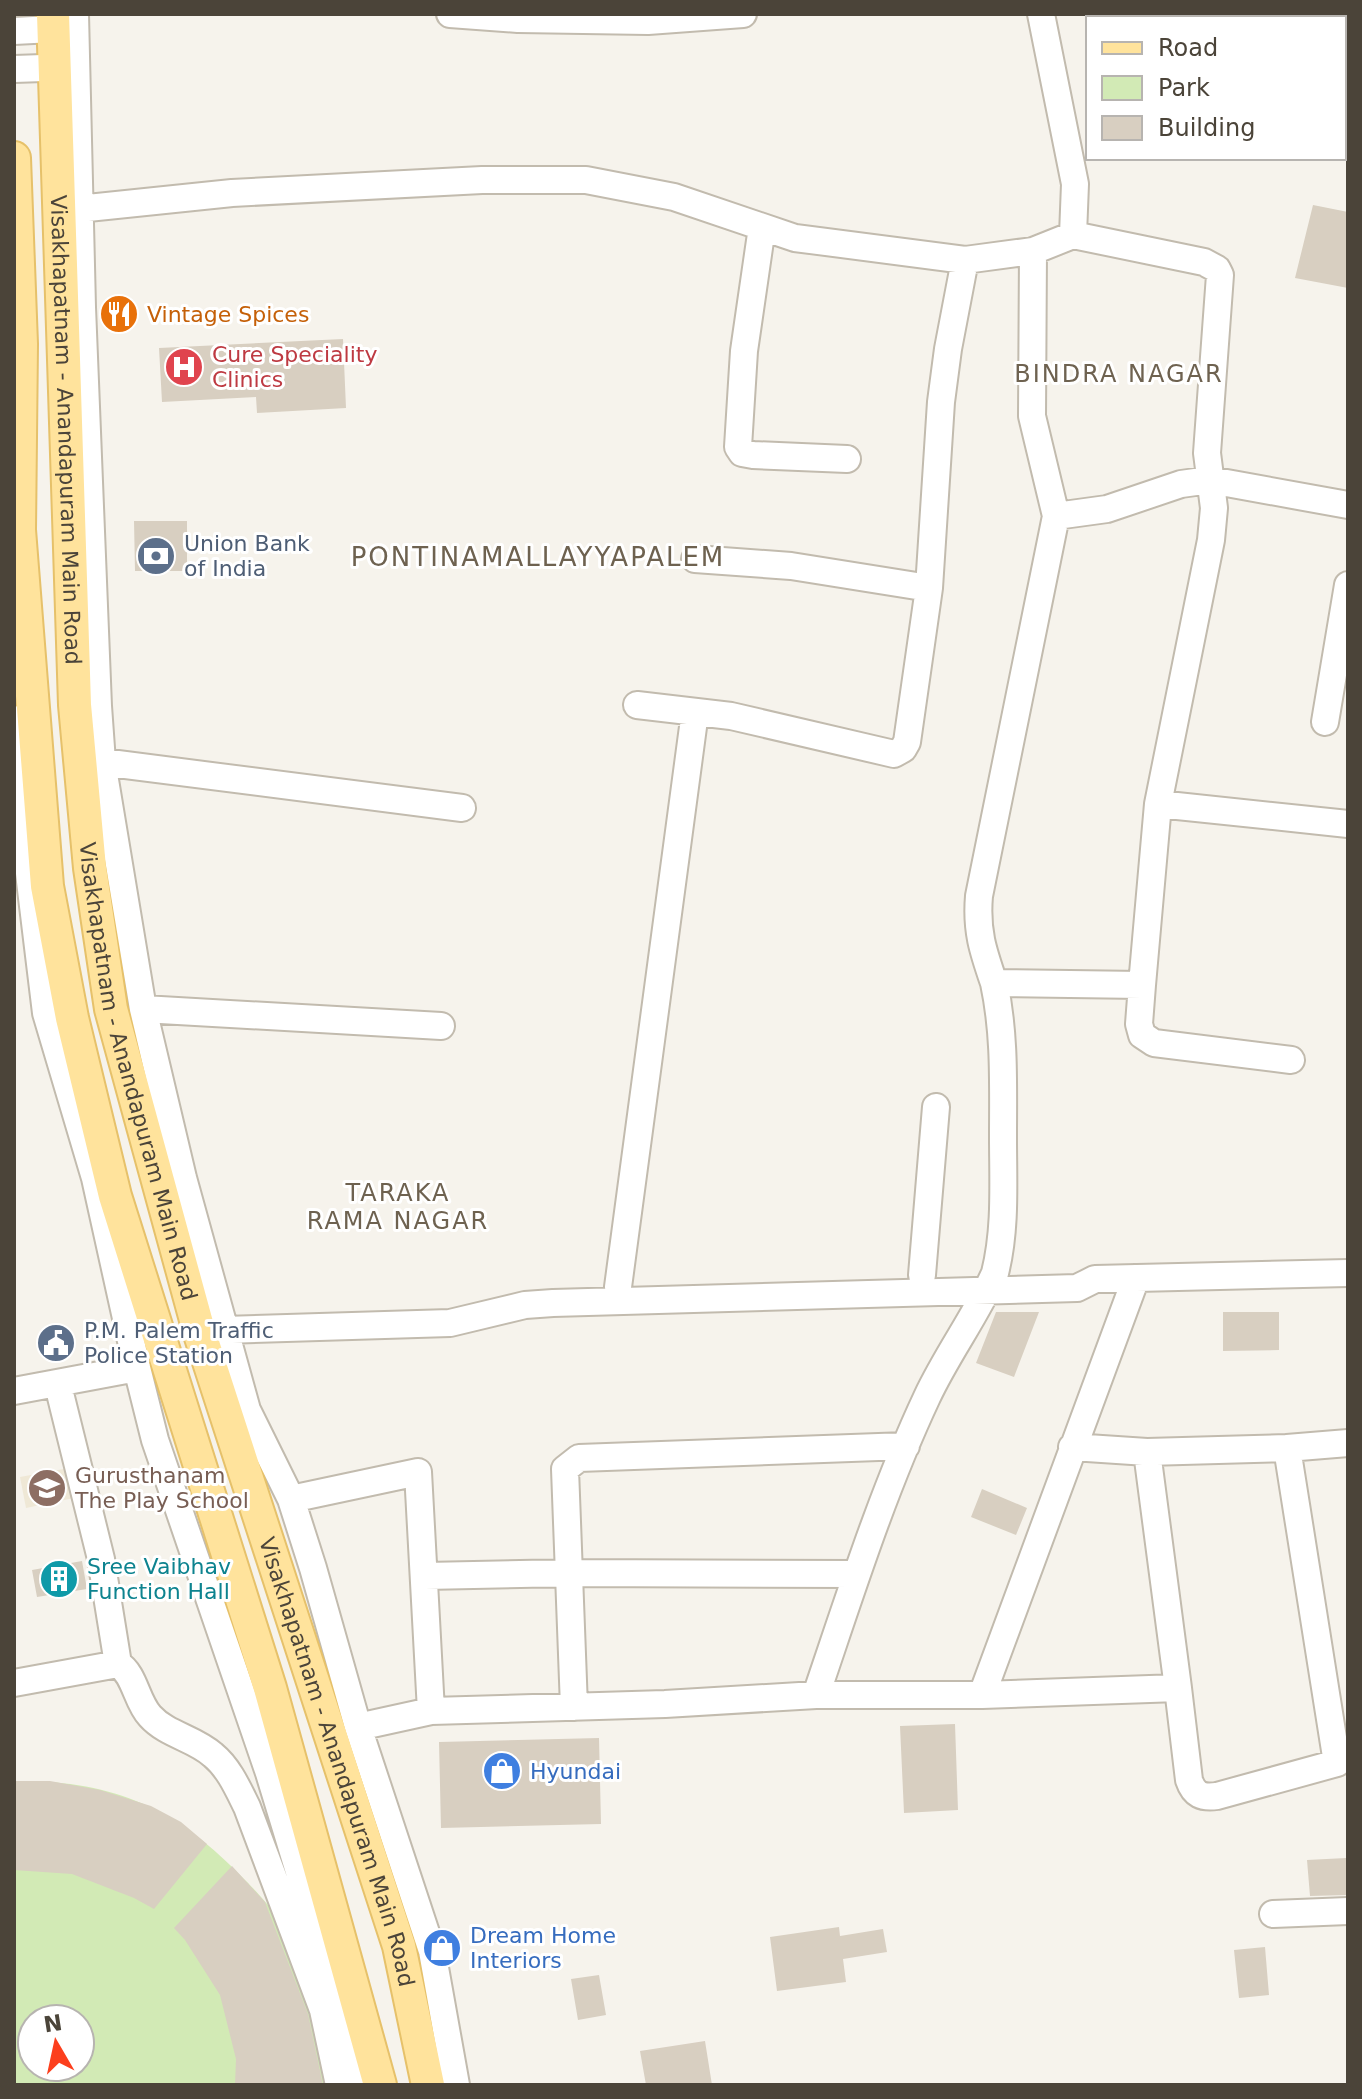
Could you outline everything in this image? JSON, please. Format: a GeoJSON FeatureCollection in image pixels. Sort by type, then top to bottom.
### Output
{"type":"FeatureCollection","features":[{"type":"Feature","properties":{"kind":"main road","name":"Visakhapatnam - Anandapuram Main Road"},"geometry":{"type":"LineString","coordinates":[[64,21],[75,705],[90,868],[111,1009],[199,1331],[399,1946],[428,2085]]}},
{"type":"Feature","properties":{"kind":"main road","name":"Visakhapatnam - Anandapuram Main Road"},"geometry":{"type":"LineString","coordinates":[[14,158],[21,344],[20,545],[47,886],[72,1018],[115,1196],[270,1688],[380,2085]]}},
{"type":"Feature","properties":{"kind":"street"},"geometry":{"type":"LineString","coordinates":[[456,15],[648,21],[743,14]]}},
{"type":"Feature","properties":{"kind":"street"},"geometry":{"type":"LineString","coordinates":[[1041,14],[1075,184],[1073,235]]}},
{"type":"Feature","properties":{"kind":"street"},"geometry":{"type":"LineString","coordinates":[[14,31],[64,21]]}},
{"type":"Feature","properties":{"kind":"street"},"geometry":{"type":"LineString","coordinates":[[14,69],[65,68],[78,209],[102,762],[143,1009],[183,1178],[247,1410],[291,1499],[358,1727],[432,1951],[456,2085]]}},
{"type":"Feature","properties":{"kind":"street"},"geometry":{"type":"LineString","coordinates":[[78,209],[232,193],[482,180],[586,180],[674,197],[795,238],[965,260],[1033,251],[1073,235],[1204,262],[1217,269],[1220,283],[1207,453],[1214,508],[1211,540],[1158,804],[1139,1024],[1142,1035],[1154,1043],[1291,1060]]}},
{"type":"Feature","properties":{"kind":"street"},"geometry":{"type":"LineString","coordinates":[[762,227],[744,351],[738,447],[742,453],[753,455],[847,459]]}},
{"type":"Feature","properties":{"kind":"street"},"geometry":{"type":"LineString","coordinates":[[816,1695],[857,1574],[906,1446],[928,1395],[991,1282],[1000,1253],[1003,1212],[1003,1045],[1000,1012],[994,983],[980,944],[977,919],[979,896],[1056,516],[1032,416],[1033,251]]}},
{"type":"Feature","properties":{"kind":"street"},"geometry":{"type":"LineString","coordinates":[[637,705],[731,716],[894,754],[903,749],[907,742],[929,588],[941,402],[965,260]]}},
{"type":"Feature","properties":{"kind":"street"},"geometry":{"type":"LineString","coordinates":[[1056,516],[1107,509],[1181,484],[1210,480],[1348,505]]}},
{"type":"Feature","properties":{"kind":"street"},"geometry":{"type":"LineString","coordinates":[[695,559],[791,566],[929,588]]}},
{"type":"Feature","properties":{"kind":"street"},"geometry":{"type":"LineString","coordinates":[[1325,722],[1347,592]]}},
{"type":"Feature","properties":{"kind":"street"},"geometry":{"type":"LineString","coordinates":[[618,1287],[695,712]]}},
{"type":"Feature","properties":{"kind":"street"},"geometry":{"type":"LineString","coordinates":[[14,719],[20,799],[46,1013],[95,1178],[137,1368],[164,1468],[269,1773],[364,2085]]}},
{"type":"Feature","properties":{"kind":"street"},"geometry":{"type":"LineString","coordinates":[[102,762],[462,808]]}},
{"type":"Feature","properties":{"kind":"street"},"geometry":{"type":"LineString","coordinates":[[1158,804],[1348,824]]}},
{"type":"Feature","properties":{"kind":"street"},"geometry":{"type":"LineString","coordinates":[[994,983],[1142,985]]}},
{"type":"Feature","properties":{"kind":"street"},"geometry":{"type":"LineString","coordinates":[[143,1009],[441,1026]]}},
{"type":"Feature","properties":{"kind":"street"},"geometry":{"type":"LineString","coordinates":[[922,1275],[936,1107]]}},
{"type":"Feature","properties":{"kind":"street"},"geometry":{"type":"LineString","coordinates":[[222,1322],[443,1306],[529,1289],[922,1275],[1077,1288],[1095,1279],[1348,1273]]}},
{"type":"Feature","properties":{"kind":"street"},"geometry":{"type":"LineString","coordinates":[[982,1695],[1136,1278]]}},
{"type":"Feature","properties":{"kind":"street"},"geometry":{"type":"LineString","coordinates":[[222,1322],[450,1323],[525,1305],[991,1282]]}},
{"type":"Feature","properties":{"kind":"street"},"geometry":{"type":"LineString","coordinates":[[14,1391],[137,1368]]}},
{"type":"Feature","properties":{"kind":"street"},"geometry":{"type":"LineString","coordinates":[[58,1385],[101,1559],[118,1664]]}},
{"type":"Feature","properties":{"kind":"street"},"geometry":{"type":"LineString","coordinates":[[1072,1447],[1147,1452],[1348,1443]]}},
{"type":"Feature","properties":{"kind":"street"},"geometry":{"type":"LineString","coordinates":[[574,1707],[565,1469],[579,1458],[906,1446]]}},
{"type":"Feature","properties":{"kind":"street"},"geometry":{"type":"LineString","coordinates":[[1147,1452],[1189,1780],[1192,1789],[1206,1798],[1343,1762],[1287,1448]]}},
{"type":"Feature","properties":{"kind":"street"},"geometry":{"type":"LineString","coordinates":[[291,1499],[418,1472],[431,1711]]}},
{"type":"Feature","properties":{"kind":"street"},"geometry":{"type":"LineString","coordinates":[[425,1576],[857,1574]]}},
{"type":"Feature","properties":{"kind":"street"},"geometry":{"type":"LineString","coordinates":[[14,1683],[118,1664],[125,1668],[145,1711],[156,1722],[215,1755],[234,1781],[247,1807],[323,2010],[339,2085]]}},
{"type":"Feature","properties":{"kind":"street"},"geometry":{"type":"LineString","coordinates":[[358,1727],[431,1711],[816,1695],[982,1695],[1178,1688]]}},
{"type":"Feature","properties":{"kind":"street"},"geometry":{"type":"LineString","coordinates":[[234,1781],[269,1773]]}},
{"type":"Feature","properties":{"kind":"street"},"geometry":{"type":"LineString","coordinates":[[1273,1914],[1348,1911]]}},
{"type":"Feature","properties":{"kind":"shaded area","name":"Gurusthanam The Play School"},"geometry":{"type":"Polygon","coordinates":[[[69,1468],[74,1498],[26,1508],[20,1477],[69,1468]]]}},
{"type":"Feature","properties":{"kind":"green space"},"geometry":{"type":"Polygon","coordinates":[[[14,1781],[83,1786],[142,1803],[195,1834],[246,1881],[282,1922],[298,1948],[327,2085],[14,2085],[14,1781]]]}},
{"type":"Feature","properties":{"kind":"building"},"geometry":{"type":"Polygon","coordinates":[[[1313,205],[1348,212],[1348,288],[1295,278],[1313,205]]]}},
{"type":"Feature","properties":{"kind":"building"},"geometry":{"type":"Polygon","coordinates":[[[343,339],[346,408],[257,413],[256,397],[162,402],[159,348],[343,339]]]}},
{"type":"Feature","properties":{"kind":"building"},"geometry":{"type":"Polygon","coordinates":[[[134,521],[187,521],[187,571],[135,571],[134,521]]]}},
{"type":"Feature","properties":{"kind":"building"},"geometry":{"type":"Polygon","coordinates":[[[996,1312],[1039,1312],[1014,1377],[976,1363],[996,1312]]]}},
{"type":"Feature","properties":{"kind":"building"},"geometry":{"type":"Polygon","coordinates":[[[1223,1312],[1279,1312],[1279,1350],[1223,1351],[1223,1312]]]}},
{"type":"Feature","properties":{"kind":"building"},"geometry":{"type":"Polygon","coordinates":[[[982,1489],[1027,1508],[1016,1535],[971,1517],[982,1489]]]}},
{"type":"Feature","properties":{"kind":"building","name":"Sree Vaibhav Function Hall"},"geometry":{"type":"Polygon","coordinates":[[[82,1561],[87,1589],[37,1597],[32,1570],[82,1561]]]}},
{"type":"Feature","properties":{"kind":"building"},"geometry":{"type":"Polygon","coordinates":[[[955,1724],[958,1810],[904,1813],[900,1726],[955,1724]]]}},
{"type":"Feature","properties":{"kind":"building"},"geometry":{"type":"Polygon","coordinates":[[[599,1738],[601,1824],[441,1828],[439,1742],[599,1738]]]}},
{"type":"Feature","properties":{"kind":"building"},"geometry":{"type":"Polygon","coordinates":[[[14,1781],[50,1781],[100,1790],[151,1806],[181,1822],[207,1844],[154,1909],[72,1874],[14,1870],[14,1781]]]}},
{"type":"Feature","properties":{"kind":"building"},"geometry":{"type":"Polygon","coordinates":[[[1346,1858],[1348,1895],[1310,1896],[1307,1860],[1346,1858]]]}},
{"type":"Feature","properties":{"kind":"building"},"geometry":{"type":"Polygon","coordinates":[[[232,1866],[265,1902],[308,2014],[323,2085],[235,2085],[236,2059],[220,1995],[174,1928],[232,1866]]]}},
{"type":"Feature","properties":{"kind":"building"},"geometry":{"type":"Polygon","coordinates":[[[839,1927],[840,1936],[883,1929],[887,1952],[843,1959],[846,1982],[777,1991],[770,1937],[839,1927]]]}},
{"type":"Feature","properties":{"kind":"building"},"geometry":{"type":"Polygon","coordinates":[[[1265,1947],[1269,1995],[1239,1998],[1234,1950],[1265,1947]]]}},
{"type":"Feature","properties":{"kind":"building"},"geometry":{"type":"Polygon","coordinates":[[[599,1975],[606,2015],[578,2020],[571,1979],[599,1975]]]}},
{"type":"Feature","properties":{"kind":"building"},"geometry":{"type":"Polygon","coordinates":[[[705,2041],[712,2085],[646,2085],[640,2051],[705,2041]]]}},
{"type":"Feature","properties":{"kind":"place","name":"Vintage Spices"},"geometry":{"type":"Point","coordinates":[119,314]}},
{"type":"Feature","properties":{"kind":"place","name":"Cure Speciality Clinics"},"geometry":{"type":"Point","coordinates":[184,367]}},
{"type":"Feature","properties":{"kind":"place","name":"Union Bank of India"},"geometry":{"type":"Point","coordinates":[156,556]}},
{"type":"Feature","properties":{"kind":"place","name":"P.M. Palem Traffic Police Station"},"geometry":{"type":"Point","coordinates":[56,1343]}},
{"type":"Feature","properties":{"kind":"place","name":"Gurusthanam The Play School"},"geometry":{"type":"Point","coordinates":[47,1488]}},
{"type":"Feature","properties":{"kind":"place","name":"Sree Vaibhav Function Hall"},"geometry":{"type":"Point","coordinates":[59,1579]}},
{"type":"Feature","properties":{"kind":"place","name":"Hyundai"},"geometry":{"type":"Point","coordinates":[502,1771]}},
{"type":"Feature","properties":{"kind":"place","name":"Dream Home Interiors"},"geometry":{"type":"Point","coordinates":[442,1948]}},
{"type":"Feature","properties":{"kind":"district","name":"BINDRA NAGAR"},"geometry":{"type":"Point","coordinates":[1119,374]}},
{"type":"Feature","properties":{"kind":"district","name":"PONTINAMALLAYYAPALEM"},"geometry":{"type":"Point","coordinates":[538,557]}},
{"type":"Feature","properties":{"kind":"district","name":"TARAKA RAMA NAGAR"},"geometry":{"type":"Point","coordinates":[398,1207]}}]}
